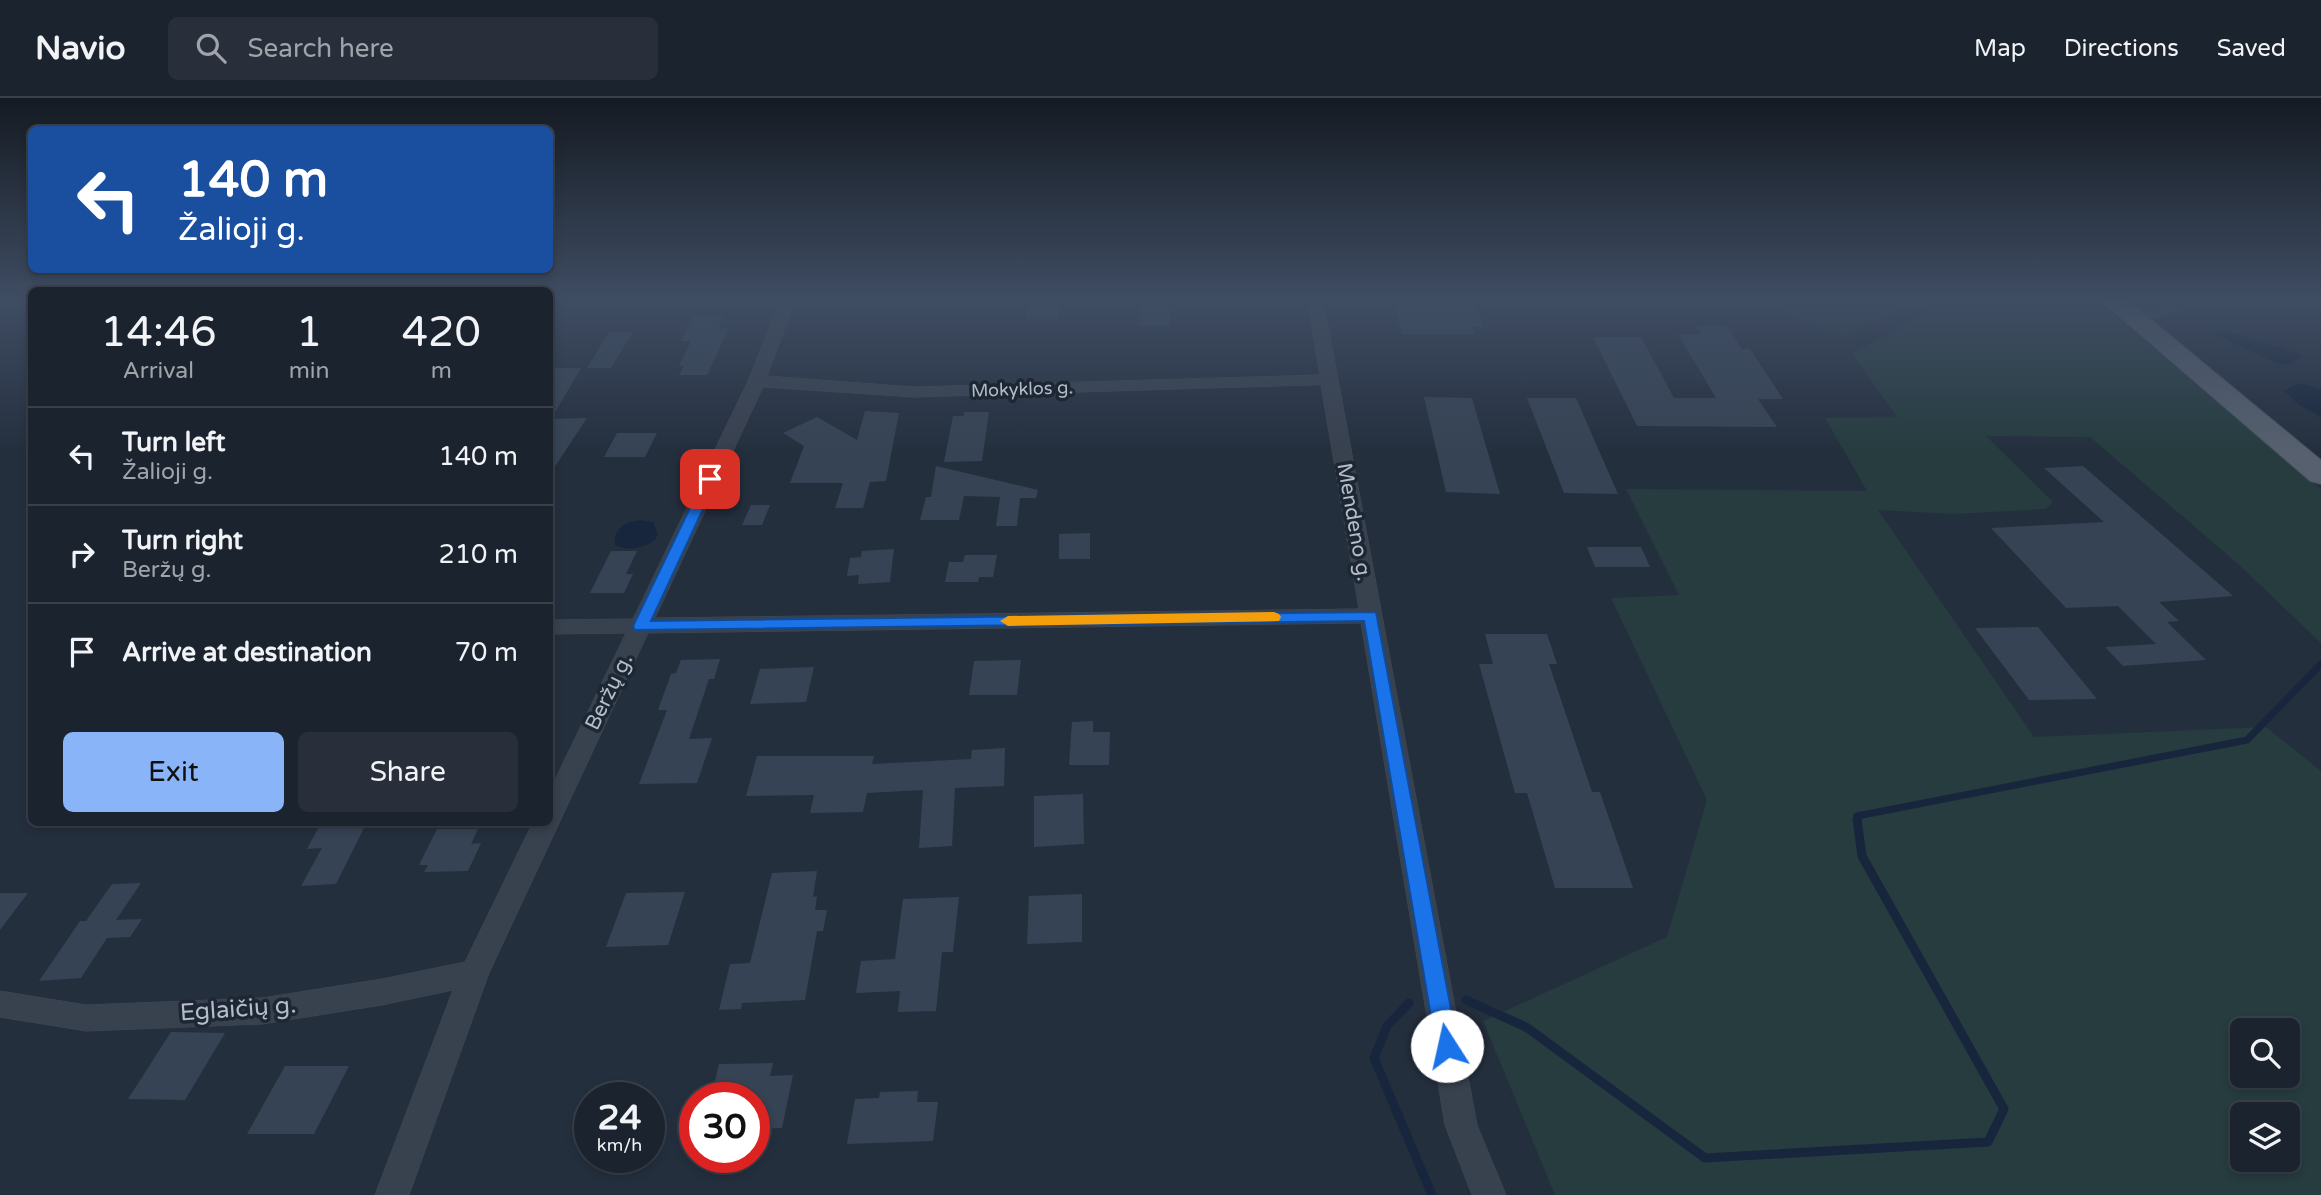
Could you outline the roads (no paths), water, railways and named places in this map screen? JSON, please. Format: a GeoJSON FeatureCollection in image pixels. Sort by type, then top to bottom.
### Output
{"type":"FeatureCollection","features":[{"type":"Feature","properties":{"kind":"main road"},"geometry":{"type":"LineString","coordinates":[[2173,350],[2321,475]]}},
{"type":"Feature","properties":{"kind":"street","name":"Beržų g."},"geometry":{"type":"LineString","coordinates":[[553,810],[757,381],[769,350]]}},
{"type":"Feature","properties":{"kind":"street","name":"Mendeno g."},"geometry":{"type":"LineString","coordinates":[[1324,350],[1461,1125],[1489,1195]]}},
{"type":"Feature","properties":{"kind":"street","name":"Mokyklos g."},"geometry":{"type":"LineString","coordinates":[[757,381],[914,392],[1329,380]]}},
{"type":"Feature","properties":{"kind":"street"},"geometry":{"type":"LineString","coordinates":[[553,627],[1371,616]]}},
{"type":"Feature","properties":{"kind":"street"},"geometry":{"type":"LineString","coordinates":[[392,1195],[474,973],[545,826]]}},
{"type":"Feature","properties":{"kind":"street","name":"Eglaičių g."},"geometry":{"type":"LineString","coordinates":[[0,1004],[86,1018],[262,1011],[382,992],[474,973]]}},
{"type":"Feature","properties":{"kind":"water"},"geometry":{"type":"Polygon","coordinates":[[[2249,350],[2287,350],[2302,357],[2287,365],[2249,350]]]}},
{"type":"Feature","properties":{"kind":"water"},"geometry":{"type":"Polygon","coordinates":[[[2298,383],[2321,389],[2321,417],[2298,404],[2284,391],[2298,383]]]}},
{"type":"Feature","properties":{"kind":"water"},"geometry":{"type":"Polygon","coordinates":[[[630,522],[653,522],[658,534],[655,540],[636,548],[615,545],[618,530],[630,522]]]}},
{"type":"Feature","properties":{"kind":"waterway"},"geometry":{"type":"LineString","coordinates":[[1858,820],[1857,816],[2247,740],[2321,664]]}},
{"type":"Feature","properties":{"kind":"waterway"},"geometry":{"type":"LineString","coordinates":[[1466,1000],[1526,1027],[1705,1158],[1988,1142],[2004,1109],[1862,856],[1857,819]]}},
{"type":"Feature","properties":{"kind":"waterway"},"geometry":{"type":"LineString","coordinates":[[1409,1003],[1387,1026],[1374,1058],[1432,1195]]}}]}
